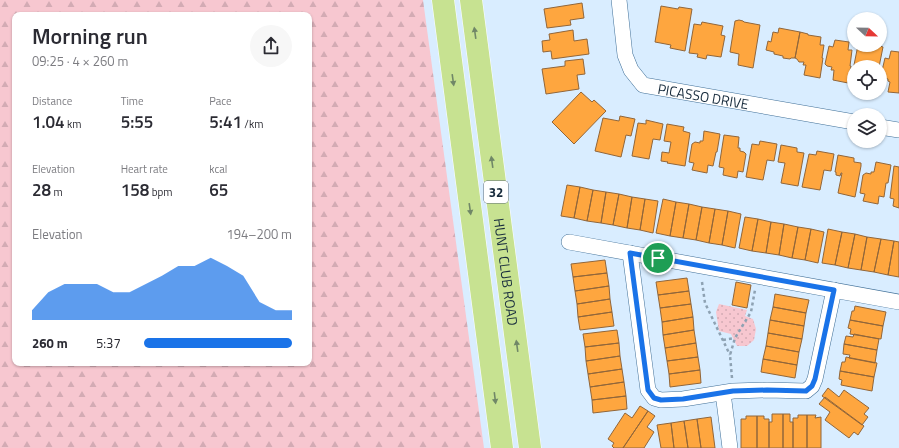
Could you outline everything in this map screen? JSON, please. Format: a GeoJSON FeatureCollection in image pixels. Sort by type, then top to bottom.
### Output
{"type":"FeatureCollection","features":[{"type":"Feature","properties":{"kind":"main road","name":"HUNT CLUB ROAD"},"geometry":{"type":"LineString","coordinates":[[443,0],[502,448]]}},
{"type":"Feature","properties":{"kind":"main road","name":"HUNT CLUB ROAD"},"geometry":{"type":"LineString","coordinates":[[471,0],[530,448]]}},
{"type":"Feature","properties":{"kind":"street","name":"PICASSO DRIVE"},"geometry":{"type":"LineString","coordinates":[[619,0],[625,55],[631,70],[643,85],[847,121]]}},
{"type":"Feature","properties":{"kind":"street"},"geometry":{"type":"LineString","coordinates":[[887,128],[899,130]]}},
{"type":"Feature","properties":{"kind":"street"},"geometry":{"type":"LineString","coordinates":[[569,242],[899,302]]}},
{"type":"Feature","properties":{"kind":"street"},"geometry":{"type":"LineString","coordinates":[[630,253],[648,390],[654,398],[661,400],[683,399],[728,392],[767,390],[806,391],[812,386],[815,379],[834,290]]}},
{"type":"Feature","properties":{"kind":"street"},"geometry":{"type":"LineString","coordinates":[[728,392],[730,448]]}},
{"type":"Feature","properties":{"kind":"path"},"geometry":{"type":"LineString","coordinates":[[702,266],[702,284],[705,303],[730,355]]}},
{"type":"Feature","properties":{"kind":"path"},"geometry":{"type":"LineString","coordinates":[[728,392],[730,355],[735,338],[751,312],[758,276]]}},
{"type":"Feature","properties":{"kind":"path"},"geometry":{"type":"LineString","coordinates":[[723,340],[735,338]]}},
{"type":"Feature","properties":{"kind":"green space"},"geometry":{"type":"Polygon","coordinates":[[[0,0],[423,0],[484,448],[0,448],[0,0]]]}},
{"type":"Feature","properties":{"kind":"green space"},"geometry":{"type":"Polygon","coordinates":[[[719,304],[747,310],[745,316],[753,319],[756,329],[754,340],[747,346],[737,346],[731,334],[719,331],[716,312],[719,304]]]}},
{"type":"Feature","properties":{"kind":"building"},"geometry":{"type":"Polygon","coordinates":[[[582,3],[584,18],[570,20],[571,25],[547,28],[544,9],[582,3]]]}},
{"type":"Feature","properties":{"kind":"building"},"geometry":{"type":"Polygon","coordinates":[[[661,6],[678,9],[679,7],[692,9],[685,51],[670,48],[671,45],[655,42],[661,6]]]}},
{"type":"Feature","properties":{"kind":"building"},"geometry":{"type":"Polygon","coordinates":[[[739,20],[760,25],[753,68],[738,65],[739,54],[730,52],[735,21],[739,20]]]}},
{"type":"Feature","properties":{"kind":"building"},"geometry":{"type":"Polygon","coordinates":[[[702,22],[723,26],[721,35],[725,36],[721,57],[707,55],[706,59],[697,57],[698,54],[689,53],[694,24],[701,25],[702,22]]]}},
{"type":"Feature","properties":{"kind":"building"},"geometry":{"type":"Polygon","coordinates":[[[779,28],[800,32],[795,58],[783,58],[783,56],[766,50],[768,41],[771,42],[773,32],[778,33],[779,28]]]}},
{"type":"Feature","properties":{"kind":"building"},"geometry":{"type":"Polygon","coordinates":[[[573,30],[574,41],[587,39],[589,54],[552,59],[551,51],[543,52],[542,41],[550,40],[549,34],[573,30]]]}},
{"type":"Feature","properties":{"kind":"building"},"geometry":{"type":"Polygon","coordinates":[[[800,32],[821,37],[820,45],[824,45],[820,78],[804,75],[806,65],[803,65],[804,62],[799,62],[795,58],[800,32]]]}},
{"type":"Feature","properties":{"kind":"building"},"geometry":{"type":"Polygon","coordinates":[[[835,40],[847,42],[847,52],[852,52],[851,60],[847,60],[847,83],[833,80],[834,70],[831,70],[832,67],[825,64],[829,46],[833,47],[835,40]]]}},
{"type":"Feature","properties":{"kind":"building"},"geometry":{"type":"Polygon","coordinates":[[[891,51],[899,52],[899,93],[888,92],[890,82],[887,79],[887,60],[885,60],[885,58],[889,59],[891,51]]]}},
{"type":"Feature","properties":{"kind":"building"},"geometry":{"type":"Polygon","coordinates":[[[857,52],[882,52],[880,60],[855,60],[857,52]]]}},
{"type":"Feature","properties":{"kind":"building"},"geometry":{"type":"Polygon","coordinates":[[[583,59],[585,74],[577,75],[579,89],[546,94],[542,69],[565,66],[565,61],[583,59]]]}},
{"type":"Feature","properties":{"kind":"building"},"geometry":{"type":"Polygon","coordinates":[[[581,92],[592,102],[594,100],[606,111],[574,144],[552,122],[581,92]]]}},
{"type":"Feature","properties":{"kind":"building"},"geometry":{"type":"Polygon","coordinates":[[[620,116],[635,119],[631,136],[626,135],[621,157],[595,151],[603,118],[619,121],[620,116]]]}},
{"type":"Feature","properties":{"kind":"building"},"geometry":{"type":"Polygon","coordinates":[[[646,120],[663,124],[660,140],[653,139],[649,159],[632,156],[638,123],[646,124],[646,120]]]}},
{"type":"Feature","properties":{"kind":"building"},"geometry":{"type":"Polygon","coordinates":[[[667,124],[684,127],[683,131],[690,133],[685,166],[661,161],[662,152],[669,153],[671,142],[664,141],[667,124]]]}},
{"type":"Feature","properties":{"kind":"building"},"geometry":{"type":"Polygon","coordinates":[[[704,131],[720,134],[713,166],[708,165],[707,173],[692,170],[694,163],[689,162],[692,144],[703,141],[704,131]]]}},
{"type":"Feature","properties":{"kind":"building"},"geometry":{"type":"Polygon","coordinates":[[[724,135],[739,137],[738,148],[746,154],[743,172],[738,171],[737,178],[723,175],[724,168],[719,167],[724,135]]]}},
{"type":"Feature","properties":{"kind":"building"},"geometry":{"type":"Polygon","coordinates":[[[760,141],[777,144],[774,161],[767,160],[763,180],[746,177],[752,144],[759,145],[760,141]]]}},
{"type":"Feature","properties":{"kind":"building"},"geometry":{"type":"Polygon","coordinates":[[[781,145],[797,148],[797,152],[804,153],[798,186],[781,183],[785,163],[778,162],[781,145]]]}},
{"type":"Feature","properties":{"kind":"building"},"geometry":{"type":"Polygon","coordinates":[[[817,151],[834,154],[831,171],[824,170],[820,190],[802,187],[809,154],[816,155],[817,151]]]}},
{"type":"Feature","properties":{"kind":"building"},"geometry":{"type":"Polygon","coordinates":[[[838,155],[854,158],[854,162],[861,163],[855,197],[838,193],[842,173],[840,176],[836,175],[835,172],[838,155]]]}},
{"type":"Feature","properties":{"kind":"building"},"geometry":{"type":"Polygon","coordinates":[[[876,162],[891,165],[884,197],[879,196],[878,204],[863,201],[865,194],[860,193],[863,175],[874,172],[876,162]]]}},
{"type":"Feature","properties":{"kind":"building"},"geometry":{"type":"Polygon","coordinates":[[[894,166],[899,167],[899,208],[893,206],[894,199],[890,198],[894,166]]]}},
{"type":"Feature","properties":{"kind":"building"},"geometry":{"type":"Polygon","coordinates":[[[567,185],[580,187],[574,218],[561,216],[567,185]]]}},
{"type":"Feature","properties":{"kind":"building"},"geometry":{"type":"Polygon","coordinates":[[[580,187],[593,190],[587,221],[574,218],[580,187]]]}},
{"type":"Feature","properties":{"kind":"building"},"geometry":{"type":"Polygon","coordinates":[[[593,190],[606,192],[601,223],[587,221],[593,190]]]}},
{"type":"Feature","properties":{"kind":"building"},"geometry":{"type":"Polygon","coordinates":[[[606,192],[619,194],[613,225],[601,223],[606,192]]]}},
{"type":"Feature","properties":{"kind":"building"},"geometry":{"type":"Polygon","coordinates":[[[619,194],[632,197],[627,228],[613,225],[619,194]]]}},
{"type":"Feature","properties":{"kind":"building"},"geometry":{"type":"Polygon","coordinates":[[[632,197],[645,199],[640,230],[627,228],[632,197]]]}},
{"type":"Feature","properties":{"kind":"building"},"geometry":{"type":"Polygon","coordinates":[[[645,199],[658,201],[653,233],[640,230],[645,199]]]}},
{"type":"Feature","properties":{"kind":"building"},"geometry":{"type":"Polygon","coordinates":[[[663,199],[676,202],[670,236],[656,233],[663,199]]]}},
{"type":"Feature","properties":{"kind":"building"},"geometry":{"type":"Polygon","coordinates":[[[676,202],[689,204],[683,238],[670,236],[676,202]]]}},
{"type":"Feature","properties":{"kind":"building"},"geometry":{"type":"Polygon","coordinates":[[[689,204],[702,207],[696,240],[683,238],[689,204]]]}},
{"type":"Feature","properties":{"kind":"building"},"geometry":{"type":"Polygon","coordinates":[[[702,207],[715,209],[709,243],[696,240],[702,207]]]}},
{"type":"Feature","properties":{"kind":"building"},"geometry":{"type":"Polygon","coordinates":[[[715,209],[728,211],[722,245],[709,243],[715,209]]]}},
{"type":"Feature","properties":{"kind":"building"},"geometry":{"type":"Polygon","coordinates":[[[728,211],[741,214],[735,248],[722,245],[728,211]]]}},
{"type":"Feature","properties":{"kind":"building"},"geometry":{"type":"Polygon","coordinates":[[[745,217],[758,219],[752,251],[739,248],[745,217]]]}},
{"type":"Feature","properties":{"kind":"building"},"geometry":{"type":"Polygon","coordinates":[[[758,219],[771,222],[766,253],[752,251],[758,219]]]}},
{"type":"Feature","properties":{"kind":"building"},"geometry":{"type":"Polygon","coordinates":[[[771,222],[784,224],[779,255],[766,253],[771,222]]]}},
{"type":"Feature","properties":{"kind":"building"},"geometry":{"type":"Polygon","coordinates":[[[784,224],[798,227],[792,258],[779,255],[784,224]]]}},
{"type":"Feature","properties":{"kind":"building"},"geometry":{"type":"Polygon","coordinates":[[[798,227],[811,229],[805,260],[792,258],[798,227]]]}},
{"type":"Feature","properties":{"kind":"building"},"geometry":{"type":"Polygon","coordinates":[[[811,229],[824,232],[818,263],[805,260],[811,229]]]}},
{"type":"Feature","properties":{"kind":"building"},"geometry":{"type":"Polygon","coordinates":[[[828,229],[842,232],[835,265],[822,263],[828,229]]]}},
{"type":"Feature","properties":{"kind":"building"},"geometry":{"type":"Polygon","coordinates":[[[842,232],[855,234],[848,268],[835,265],[842,232]]]}},
{"type":"Feature","properties":{"kind":"building"},"geometry":{"type":"Polygon","coordinates":[[[855,234],[867,237],[861,270],[848,268],[855,234]]]}},
{"type":"Feature","properties":{"kind":"building"},"geometry":{"type":"Polygon","coordinates":[[[867,237],[881,239],[874,272],[861,270],[867,237]]]}},
{"type":"Feature","properties":{"kind":"building"},"geometry":{"type":"Polygon","coordinates":[[[881,239],[894,241],[888,275],[874,272],[881,239]]]}},
{"type":"Feature","properties":{"kind":"building"},"geometry":{"type":"Polygon","coordinates":[[[894,241],[899,242],[899,277],[888,275],[894,241]]]}},
{"type":"Feature","properties":{"kind":"building"},"geometry":{"type":"Polygon","coordinates":[[[605,260],[607,273],[573,277],[571,264],[605,260]]]}},
{"type":"Feature","properties":{"kind":"building"},"geometry":{"type":"Polygon","coordinates":[[[607,273],[609,286],[575,291],[573,277],[607,273]]]}},
{"type":"Feature","properties":{"kind":"building"},"geometry":{"type":"Polygon","coordinates":[[[687,278],[689,291],[658,295],[656,282],[687,278]]]}},
{"type":"Feature","properties":{"kind":"building"},"geometry":{"type":"Polygon","coordinates":[[[736,282],[751,285],[747,308],[732,305],[736,282]]]}},
{"type":"Feature","properties":{"kind":"building"},"geometry":{"type":"Polygon","coordinates":[[[609,286],[610,299],[577,304],[575,291],[609,286]]]}},
{"type":"Feature","properties":{"kind":"building"},"geometry":{"type":"Polygon","coordinates":[[[689,291],[691,304],[660,308],[658,295],[689,291]]]}},
{"type":"Feature","properties":{"kind":"building"},"geometry":{"type":"Polygon","coordinates":[[[775,294],[809,300],[806,313],[773,307],[775,294]]]}},
{"type":"Feature","properties":{"kind":"building"},"geometry":{"type":"Polygon","coordinates":[[[610,299],[612,312],[578,317],[577,304],[610,299]]]}},
{"type":"Feature","properties":{"kind":"building"},"geometry":{"type":"Polygon","coordinates":[[[691,304],[693,317],[662,322],[660,308],[691,304]]]}},
{"type":"Feature","properties":{"kind":"building"},"geometry":{"type":"Polygon","coordinates":[[[855,306],[886,312],[883,326],[850,320],[855,306]]]}},
{"type":"Feature","properties":{"kind":"building"},"geometry":{"type":"Polygon","coordinates":[[[773,307],[806,313],[804,326],[770,320],[773,307]]]}},
{"type":"Feature","properties":{"kind":"building"},"geometry":{"type":"Polygon","coordinates":[[[612,312],[614,326],[580,330],[578,317],[612,312]]]}},
{"type":"Feature","properties":{"kind":"building"},"geometry":{"type":"Polygon","coordinates":[[[693,317],[694,330],[663,335],[662,322],[693,317]]]}},
{"type":"Feature","properties":{"kind":"building"},"geometry":{"type":"Polygon","coordinates":[[[770,320],[804,326],[802,339],[768,333],[770,320]]]}},
{"type":"Feature","properties":{"kind":"building"},"geometry":{"type":"Polygon","coordinates":[[[850,320],[883,326],[881,339],[850,334],[851,329],[848,328],[850,320]]]}},
{"type":"Feature","properties":{"kind":"building"},"geometry":{"type":"Polygon","coordinates":[[[617,330],[619,343],[585,347],[583,334],[617,330]]]}},
{"type":"Feature","properties":{"kind":"building"},"geometry":{"type":"Polygon","coordinates":[[[694,330],[696,343],[665,348],[663,335],[694,330]]]}},
{"type":"Feature","properties":{"kind":"building"},"geometry":{"type":"Polygon","coordinates":[[[768,333],[802,339],[799,352],[766,346],[768,333]]]}},
{"type":"Feature","properties":{"kind":"building"},"geometry":{"type":"Polygon","coordinates":[[[854,334],[879,339],[877,350],[844,344],[846,336],[853,337],[854,334]]]}},
{"type":"Feature","properties":{"kind":"building"},"geometry":{"type":"Polygon","coordinates":[[[619,343],[620,356],[586,361],[585,347],[619,343]]]}},
{"type":"Feature","properties":{"kind":"building"},"geometry":{"type":"Polygon","coordinates":[[[696,343],[698,357],[667,361],[665,348],[696,343]]]}},
{"type":"Feature","properties":{"kind":"building"},"geometry":{"type":"Polygon","coordinates":[[[844,344],[877,350],[875,363],[849,358],[850,355],[843,354],[844,344]]]}},
{"type":"Feature","properties":{"kind":"building"},"geometry":{"type":"Polygon","coordinates":[[[766,346],[799,352],[797,365],[763,359],[766,346]]]}},
{"type":"Feature","properties":{"kind":"building"},"geometry":{"type":"Polygon","coordinates":[[[620,356],[622,369],[588,374],[586,361],[620,356]]]}},
{"type":"Feature","properties":{"kind":"building"},"geometry":{"type":"Polygon","coordinates":[[[698,357],[700,370],[669,374],[667,361],[698,357]]]}},
{"type":"Feature","properties":{"kind":"building"},"geometry":{"type":"Polygon","coordinates":[[[846,357],[877,363],[874,377],[840,371],[842,362],[845,362],[846,357]]]}},
{"type":"Feature","properties":{"kind":"building"},"geometry":{"type":"Polygon","coordinates":[[[763,359],[797,365],[795,378],[761,372],[763,359]]]}},
{"type":"Feature","properties":{"kind":"building"},"geometry":{"type":"Polygon","coordinates":[[[622,369],[624,382],[590,387],[588,374],[622,369]]]}},
{"type":"Feature","properties":{"kind":"building"},"geometry":{"type":"Polygon","coordinates":[[[700,370],[701,383],[670,387],[669,374],[700,370]]]}},
{"type":"Feature","properties":{"kind":"building"},"geometry":{"type":"Polygon","coordinates":[[[840,371],[874,377],[872,391],[841,385],[842,380],[839,379],[840,371]]]}},
{"type":"Feature","properties":{"kind":"building"},"geometry":{"type":"Polygon","coordinates":[[[624,382],[626,396],[592,400],[590,387],[624,382]]]}},
{"type":"Feature","properties":{"kind":"building"},"geometry":{"type":"Polygon","coordinates":[[[828,388],[839,397],[844,390],[869,408],[864,414],[868,417],[862,425],[822,396],[828,388]]]}},
{"type":"Feature","properties":{"kind":"building"},"geometry":{"type":"Polygon","coordinates":[[[626,396],[627,409],[593,413],[592,400],[626,396]]]}},
{"type":"Feature","properties":{"kind":"building"},"geometry":{"type":"Polygon","coordinates":[[[825,397],[864,426],[858,435],[854,432],[849,438],[825,420],[830,412],[819,404],[825,397]]]}},
{"type":"Feature","properties":{"kind":"building"},"geometry":{"type":"Polygon","coordinates":[[[640,406],[648,411],[623,448],[614,448],[612,446],[614,443],[608,439],[625,413],[632,418],[640,406]]]}},
{"type":"Feature","properties":{"kind":"building"},"geometry":{"type":"Polygon","coordinates":[[[648,411],[655,416],[647,427],[654,432],[644,448],[623,448],[648,411]]]}},
{"type":"Feature","properties":{"kind":"building"},"geometry":{"type":"Polygon","coordinates":[[[772,414],[783,414],[783,448],[769,448],[769,422],[772,422],[772,414]]]}},
{"type":"Feature","properties":{"kind":"building"},"geometry":{"type":"Polygon","coordinates":[[[783,414],[790,414],[790,422],[793,422],[793,448],[783,448],[783,414]]]}},
{"type":"Feature","properties":{"kind":"building"},"geometry":{"type":"Polygon","coordinates":[[[798,415],[807,415],[807,448],[793,448],[793,418],[798,418],[798,415]]]}},
{"type":"Feature","properties":{"kind":"building"},"geometry":{"type":"Polygon","coordinates":[[[807,415],[816,415],[815,418],[821,417],[821,448],[807,448],[807,415]]]}},
{"type":"Feature","properties":{"kind":"building"},"geometry":{"type":"Polygon","coordinates":[[[746,416],[757,416],[757,448],[741,448],[741,419],[746,419],[746,416]]]}},
{"type":"Feature","properties":{"kind":"building"},"geometry":{"type":"Polygon","coordinates":[[[757,416],[764,416],[764,419],[769,419],[769,448],[757,448],[757,416]]]}},
{"type":"Feature","properties":{"kind":"building"},"geometry":{"type":"Polygon","coordinates":[[[711,417],[715,448],[701,448],[697,419],[711,417]]]}},
{"type":"Feature","properties":{"kind":"building"},"geometry":{"type":"Polygon","coordinates":[[[697,419],[701,448],[688,448],[684,421],[697,419]]]}},
{"type":"Feature","properties":{"kind":"building"},"geometry":{"type":"Polygon","coordinates":[[[684,421],[688,448],[674,448],[671,423],[684,421]]]}},
{"type":"Feature","properties":{"kind":"building"},"geometry":{"type":"Polygon","coordinates":[[[671,423],[674,448],[661,448],[657,425],[671,423]]]}},
{"type":"Feature","properties":{"kind":"route"},"geometry":{"type":"LineString","coordinates":[[630,253],[658,258],[834,290],[815,379],[812,386],[806,391],[733,391],[683,399],[661,400],[654,398],[648,390],[630,253]]}}]}
